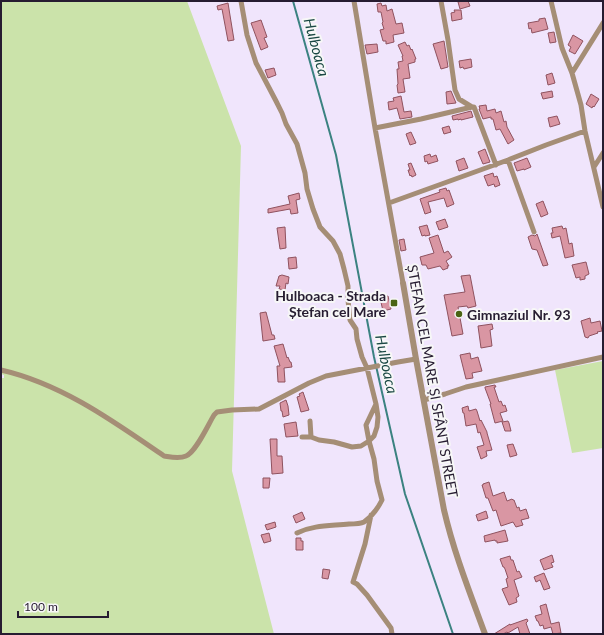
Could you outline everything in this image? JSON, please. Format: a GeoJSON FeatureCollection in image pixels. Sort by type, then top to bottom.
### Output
{"type":"FeatureCollection","features":[{"type":"Feature","properties":{"kind":"street"},"geometry":{"type":"LineString","coordinates":[[241,1],[247,35],[256,63],[297,144],[305,173],[307,189],[320,227],[333,241],[340,254],[348,286],[350,320],[356,329],[362,357],[369,368],[378,417],[378,427],[374,436],[361,446],[352,447],[311,437],[302,437]]}},
{"type":"Feature","properties":{"kind":"street","name":"ȘTEFAN CEL MARE ȘI SFÂNT STREET"},"geometry":{"type":"LineString","coordinates":[[354,1],[416,359],[449,529],[469,592],[485,634]]}},
{"type":"Feature","properties":{"kind":"street"},"geometry":{"type":"LineString","coordinates":[[441,1],[455,90],[460,99],[476,109],[496,165]]}},
{"type":"Feature","properties":{"kind":"street"},"geometry":{"type":"LineString","coordinates":[[551,1],[562,48],[572,73],[581,105],[585,131],[603,207]]}},
{"type":"Feature","properties":{"kind":"street"},"geometry":{"type":"LineString","coordinates":[[572,73],[603,23]]}},
{"type":"Feature","properties":{"kind":"street"},"geometry":{"type":"LineString","coordinates":[[375,128],[472,107]]}},
{"type":"Feature","properties":{"kind":"street"},"geometry":{"type":"LineString","coordinates":[[389,203],[496,165],[585,131]]}},
{"type":"Feature","properties":{"kind":"street"},"geometry":{"type":"LineString","coordinates":[[594,167],[603,153]]}},
{"type":"Feature","properties":{"kind":"street"},"geometry":{"type":"LineString","coordinates":[[508,160],[534,232]]}},
{"type":"Feature","properties":{"kind":"street"},"geometry":{"type":"LineString","coordinates":[[424,400],[466,387],[603,357]]}},
{"type":"Feature","properties":{"kind":"street"},"geometry":{"type":"LineString","coordinates":[[1,370],[47,384],[97,410],[164,456],[175,458],[190,454],[217,412],[259,409],[309,383],[326,376],[416,359]]}},
{"type":"Feature","properties":{"kind":"street"},"geometry":{"type":"LineString","coordinates":[[296,533],[305,529],[316,527],[363,523],[379,506],[382,500],[377,481],[374,459],[368,441],[366,426],[376,404]]}},
{"type":"Feature","properties":{"kind":"street"},"geometry":{"type":"LineString","coordinates":[[310,421],[311,437]]}},
{"type":"Feature","properties":{"kind":"street"},"geometry":{"type":"LineString","coordinates":[[371,516],[365,544],[353,582],[358,584],[385,618],[391,628],[392,634]]}},
{"type":"Feature","properties":{"kind":"green space"},"geometry":{"type":"Polygon","coordinates":[[[1,1],[187,1],[241,146],[232,471],[274,634],[1,634],[1,378],[4,378],[4,375],[1,374],[1,1]]]}},
{"type":"Feature","properties":{"kind":"green space"},"geometry":{"type":"Polygon","coordinates":[[[603,361],[603,448],[572,453],[555,370],[603,361]]]}},
{"type":"Feature","properties":{"kind":"building"},"geometry":{"type":"Polygon","coordinates":[[[468,1],[470,6],[460,9],[458,2],[468,1]]]}},
{"type":"Feature","properties":{"kind":"building"},"geometry":{"type":"Polygon","coordinates":[[[228,3],[234,40],[228,41],[222,9],[218,10],[217,6],[228,3]]]}},
{"type":"Feature","properties":{"kind":"building"},"geometry":{"type":"Polygon","coordinates":[[[381,3],[382,6],[386,5],[387,11],[392,9],[396,24],[402,23],[404,33],[393,35],[394,42],[386,44],[386,41],[383,41],[380,30],[384,29],[381,12],[378,12],[377,4],[381,3]]]}},
{"type":"Feature","properties":{"kind":"building"},"geometry":{"type":"Polygon","coordinates":[[[454,10],[461,10],[462,19],[452,21],[451,13],[455,12],[454,10]]]}},
{"type":"Feature","properties":{"kind":"building"},"geometry":{"type":"Polygon","coordinates":[[[545,18],[548,29],[532,33],[531,28],[529,29],[528,23],[545,18]]]}},
{"type":"Feature","properties":{"kind":"building"},"geometry":{"type":"Polygon","coordinates":[[[261,20],[267,37],[264,38],[268,47],[261,50],[251,23],[261,20]]]}},
{"type":"Feature","properties":{"kind":"building"},"geometry":{"type":"Polygon","coordinates":[[[554,32],[556,42],[550,43],[548,33],[554,32]]]}},
{"type":"Feature","properties":{"kind":"building"},"geometry":{"type":"Polygon","coordinates":[[[573,35],[583,41],[575,54],[569,51],[571,47],[568,45],[573,35]]]}},
{"type":"Feature","properties":{"kind":"building"},"geometry":{"type":"Polygon","coordinates":[[[444,41],[448,67],[441,69],[433,44],[444,41]]]}},
{"type":"Feature","properties":{"kind":"building"},"geometry":{"type":"Polygon","coordinates":[[[405,42],[407,46],[409,45],[411,50],[412,49],[416,59],[415,62],[408,64],[410,78],[403,79],[405,92],[398,93],[397,69],[399,69],[398,62],[403,61],[403,56],[398,45],[405,42]]]}},
{"type":"Feature","properties":{"kind":"building"},"geometry":{"type":"Polygon","coordinates":[[[377,44],[378,52],[367,54],[365,45],[377,44]]]}},
{"type":"Feature","properties":{"kind":"building"},"geometry":{"type":"Polygon","coordinates":[[[471,59],[472,67],[464,69],[463,67],[460,68],[459,61],[471,59]]]}},
{"type":"Feature","properties":{"kind":"building"},"geometry":{"type":"Polygon","coordinates":[[[274,68],[276,75],[268,78],[265,70],[274,68]]]}},
{"type":"Feature","properties":{"kind":"building"},"geometry":{"type":"Polygon","coordinates":[[[552,73],[555,83],[548,85],[546,75],[552,73]]]}},
{"type":"Feature","properties":{"kind":"building"},"geometry":{"type":"Polygon","coordinates":[[[451,91],[456,103],[447,104],[446,92],[451,91]]]}},
{"type":"Feature","properties":{"kind":"building"},"geometry":{"type":"Polygon","coordinates":[[[552,91],[553,97],[543,99],[541,93],[552,91]]]}},
{"type":"Feature","properties":{"kind":"building"},"geometry":{"type":"Polygon","coordinates":[[[591,94],[599,99],[592,108],[586,104],[591,94]]]}},
{"type":"Feature","properties":{"kind":"building"},"geometry":{"type":"Polygon","coordinates":[[[401,96],[404,112],[411,111],[412,117],[400,119],[397,108],[389,110],[388,102],[394,101],[393,98],[401,96]]]}},
{"type":"Feature","properties":{"kind":"building"},"geometry":{"type":"Polygon","coordinates":[[[486,105],[487,111],[495,109],[496,113],[501,111],[504,122],[506,121],[507,127],[514,140],[508,144],[500,129],[496,130],[491,117],[483,119],[479,106],[486,105]]]}},
{"type":"Feature","properties":{"kind":"building"},"geometry":{"type":"Polygon","coordinates":[[[471,111],[473,117],[453,120],[452,116],[471,111]]]}},
{"type":"Feature","properties":{"kind":"building"},"geometry":{"type":"Polygon","coordinates":[[[557,116],[560,124],[550,127],[548,118],[557,116]]]}},
{"type":"Feature","properties":{"kind":"building"},"geometry":{"type":"Polygon","coordinates":[[[449,126],[451,132],[444,134],[442,128],[449,126]]]}},
{"type":"Feature","properties":{"kind":"building"},"geometry":{"type":"Polygon","coordinates":[[[411,132],[416,143],[410,145],[406,134],[411,132]]]}},
{"type":"Feature","properties":{"kind":"building"},"geometry":{"type":"Polygon","coordinates":[[[485,149],[490,162],[483,164],[478,152],[485,149]]]}},
{"type":"Feature","properties":{"kind":"building"},"geometry":{"type":"Polygon","coordinates":[[[430,154],[431,157],[436,155],[438,161],[428,164],[427,161],[425,162],[424,156],[430,154]]]}},
{"type":"Feature","properties":{"kind":"building"},"geometry":{"type":"Polygon","coordinates":[[[464,158],[468,168],[459,171],[456,161],[464,158]]]}},
{"type":"Feature","properties":{"kind":"building"},"geometry":{"type":"Polygon","coordinates":[[[527,158],[531,167],[517,171],[514,163],[527,158]]]}},
{"type":"Feature","properties":{"kind":"building"},"geometry":{"type":"Polygon","coordinates":[[[411,163],[416,175],[412,177],[411,175],[410,176],[408,170],[410,170],[408,164],[411,163]]]}},
{"type":"Feature","properties":{"kind":"building"},"geometry":{"type":"Polygon","coordinates":[[[493,173],[494,177],[497,176],[500,185],[495,187],[494,184],[488,186],[484,176],[493,173]]]}},
{"type":"Feature","properties":{"kind":"building"},"geometry":{"type":"Polygon","coordinates":[[[446,188],[447,191],[449,190],[454,204],[447,207],[444,198],[428,202],[431,212],[425,214],[420,199],[440,192],[439,190],[446,188]]]}},
{"type":"Feature","properties":{"kind":"building"},"geometry":{"type":"Polygon","coordinates":[[[299,193],[300,199],[296,200],[298,213],[291,214],[290,209],[268,213],[268,209],[290,204],[288,196],[299,193]]]}},
{"type":"Feature","properties":{"kind":"building"},"geometry":{"type":"Polygon","coordinates":[[[543,201],[548,214],[541,217],[536,204],[543,201]]]}},
{"type":"Feature","properties":{"kind":"building"},"geometry":{"type":"Polygon","coordinates":[[[445,219],[448,227],[439,230],[436,222],[445,219]]]}},
{"type":"Feature","properties":{"kind":"building"},"geometry":{"type":"Polygon","coordinates":[[[427,225],[430,235],[422,236],[419,227],[427,225]]]}},
{"type":"Feature","properties":{"kind":"building"},"geometry":{"type":"Polygon","coordinates":[[[562,226],[563,229],[566,228],[569,244],[572,243],[574,256],[565,258],[560,236],[552,238],[552,228],[562,226]]]}},
{"type":"Feature","properties":{"kind":"building"},"geometry":{"type":"Polygon","coordinates":[[[285,227],[286,248],[280,249],[277,228],[285,227]]]}},
{"type":"Feature","properties":{"kind":"building"},"geometry":{"type":"Polygon","coordinates":[[[537,234],[548,265],[543,266],[537,250],[532,249],[528,237],[532,235],[535,236],[537,234]]]}},
{"type":"Feature","properties":{"kind":"building"},"geometry":{"type":"Polygon","coordinates":[[[438,235],[444,253],[448,251],[452,257],[446,261],[449,266],[447,266],[448,268],[443,270],[440,266],[428,269],[426,265],[422,265],[420,257],[434,253],[429,238],[438,235]]]}},
{"type":"Feature","properties":{"kind":"building"},"geometry":{"type":"Polygon","coordinates":[[[404,239],[406,250],[401,251],[399,240],[404,239]]]}},
{"type":"Feature","properties":{"kind":"building"},"geometry":{"type":"Polygon","coordinates":[[[296,257],[297,268],[289,269],[288,258],[296,257]]]}},
{"type":"Feature","properties":{"kind":"building"},"geometry":{"type":"Polygon","coordinates":[[[586,262],[589,274],[585,276],[585,279],[580,280],[580,277],[576,278],[572,265],[586,262]]]}},
{"type":"Feature","properties":{"kind":"building"},"geometry":{"type":"Polygon","coordinates":[[[282,275],[289,277],[285,290],[279,289],[280,286],[276,286],[279,276],[282,275]]]}},
{"type":"Feature","properties":{"kind":"building"},"geometry":{"type":"Polygon","coordinates":[[[470,275],[476,306],[468,308],[467,306],[458,307],[463,334],[452,336],[444,295],[465,292],[461,276],[470,275]]]}},
{"type":"Feature","properties":{"kind":"building"},"geometry":{"type":"Polygon","coordinates":[[[388,296],[391,309],[383,311],[380,298],[388,296]]]}},
{"type":"Feature","properties":{"kind":"building"},"geometry":{"type":"Polygon","coordinates":[[[266,312],[272,335],[274,335],[275,339],[263,341],[260,313],[266,312]]]}},
{"type":"Feature","properties":{"kind":"building"},"geometry":{"type":"Polygon","coordinates":[[[590,318],[591,323],[600,321],[602,331],[589,336],[588,338],[585,337],[581,321],[590,318]]]}},
{"type":"Feature","properties":{"kind":"building"},"geometry":{"type":"Polygon","coordinates":[[[492,324],[493,329],[490,330],[492,346],[481,348],[478,326],[492,324]]]}},
{"type":"Feature","properties":{"kind":"building"},"geometry":{"type":"Polygon","coordinates":[[[283,344],[287,358],[288,357],[291,362],[292,367],[284,368],[285,382],[278,382],[277,366],[280,366],[274,346],[283,344]]]}},
{"type":"Feature","properties":{"kind":"building"},"geometry":{"type":"Polygon","coordinates":[[[470,353],[471,359],[478,357],[482,371],[472,373],[473,378],[466,379],[460,355],[470,353]]]}},
{"type":"Feature","properties":{"kind":"building"},"geometry":{"type":"Polygon","coordinates":[[[495,385],[496,387],[494,387],[499,402],[501,401],[503,406],[505,405],[507,411],[500,413],[503,421],[495,423],[491,404],[485,387],[495,385]]]}},
{"type":"Feature","properties":{"kind":"building"},"geometry":{"type":"Polygon","coordinates":[[[303,392],[309,410],[301,412],[297,397],[303,392]]]}},
{"type":"Feature","properties":{"kind":"building"},"geometry":{"type":"Polygon","coordinates":[[[286,400],[289,415],[283,417],[280,403],[286,400]]]}},
{"type":"Feature","properties":{"kind":"building"},"geometry":{"type":"Polygon","coordinates":[[[468,406],[469,411],[476,409],[480,421],[481,420],[487,432],[492,450],[486,451],[487,456],[481,459],[477,447],[484,445],[480,432],[478,433],[476,424],[466,426],[462,408],[468,406]]]}},
{"type":"Feature","properties":{"kind":"building"},"geometry":{"type":"Polygon","coordinates":[[[508,421],[511,431],[505,431],[502,422],[508,421]]]}},
{"type":"Feature","properties":{"kind":"building"},"geometry":{"type":"Polygon","coordinates":[[[296,422],[298,436],[286,437],[284,424],[296,422]]]}},
{"type":"Feature","properties":{"kind":"building"},"geometry":{"type":"Polygon","coordinates":[[[270,439],[277,439],[277,456],[282,456],[283,473],[272,474],[270,439]]]}},
{"type":"Feature","properties":{"kind":"building"},"geometry":{"type":"Polygon","coordinates":[[[513,444],[517,455],[510,457],[507,445],[513,444]]]}},
{"type":"Feature","properties":{"kind":"building"},"geometry":{"type":"Polygon","coordinates":[[[263,478],[270,478],[269,488],[263,488],[263,478]]]}},
{"type":"Feature","properties":{"kind":"building"},"geometry":{"type":"Polygon","coordinates":[[[489,482],[493,496],[504,492],[507,501],[512,499],[514,500],[520,511],[526,509],[529,518],[521,520],[523,525],[516,527],[513,522],[501,526],[496,510],[493,511],[488,498],[486,498],[482,485],[489,482]]]}},
{"type":"Feature","properties":{"kind":"building"},"geometry":{"type":"Polygon","coordinates":[[[486,511],[488,518],[478,521],[476,515],[486,511]]]}},
{"type":"Feature","properties":{"kind":"building"},"geometry":{"type":"Polygon","coordinates":[[[302,512],[305,519],[296,523],[293,516],[302,512]]]}},
{"type":"Feature","properties":{"kind":"building"},"geometry":{"type":"Polygon","coordinates":[[[275,522],[276,527],[267,530],[265,525],[275,522]]]}},
{"type":"Feature","properties":{"kind":"building"},"geometry":{"type":"Polygon","coordinates":[[[505,530],[508,541],[497,543],[495,540],[485,542],[484,536],[505,530]]]}},
{"type":"Feature","properties":{"kind":"building"},"geometry":{"type":"Polygon","coordinates":[[[269,533],[271,541],[264,543],[261,535],[269,533]]]}},
{"type":"Feature","properties":{"kind":"building"},"geometry":{"type":"Polygon","coordinates":[[[296,538],[301,538],[301,541],[303,541],[303,550],[296,550],[296,538]]]}},
{"type":"Feature","properties":{"kind":"building"},"geometry":{"type":"Polygon","coordinates":[[[552,555],[554,562],[551,563],[553,567],[544,570],[540,560],[552,555]]]}},
{"type":"Feature","properties":{"kind":"building"},"geometry":{"type":"Polygon","coordinates":[[[510,556],[517,572],[519,571],[522,577],[514,580],[519,596],[516,598],[517,602],[509,605],[502,589],[508,587],[506,579],[508,578],[500,559],[510,556]]]}},
{"type":"Feature","properties":{"kind":"building"},"geometry":{"type":"Polygon","coordinates":[[[323,569],[330,570],[328,579],[322,578],[323,569]]]}},
{"type":"Feature","properties":{"kind":"building"},"geometry":{"type":"Polygon","coordinates":[[[544,573],[550,588],[544,590],[540,580],[536,582],[534,577],[544,573]]]}},
{"type":"Feature","properties":{"kind":"building"},"geometry":{"type":"Polygon","coordinates":[[[546,604],[551,624],[559,622],[561,633],[553,634],[551,627],[544,629],[543,625],[540,626],[537,621],[535,616],[542,614],[540,606],[546,604]]]}},
{"type":"Feature","properties":{"kind":"building"},"geometry":{"type":"Polygon","coordinates":[[[527,619],[528,621],[526,623],[530,634],[520,634],[518,627],[508,633],[494,634],[510,624],[527,619]]]}},
{"type":"Feature","properties":{"kind":"waterway","name":"Hulboaca"},"geometry":{"type":"LineString","coordinates":[[293,1],[336,155],[374,357],[405,494],[453,634]]}},
{"type":"Feature","properties":{"kind":"place","name":"Hulboaca - Strada Ștefan cel Mare"},"geometry":{"type":"Point","coordinates":[394,303]}},
{"type":"Feature","properties":{"kind":"place","name":"Gimnaziul Nr. 93"},"geometry":{"type":"Point","coordinates":[459,314]}}]}
